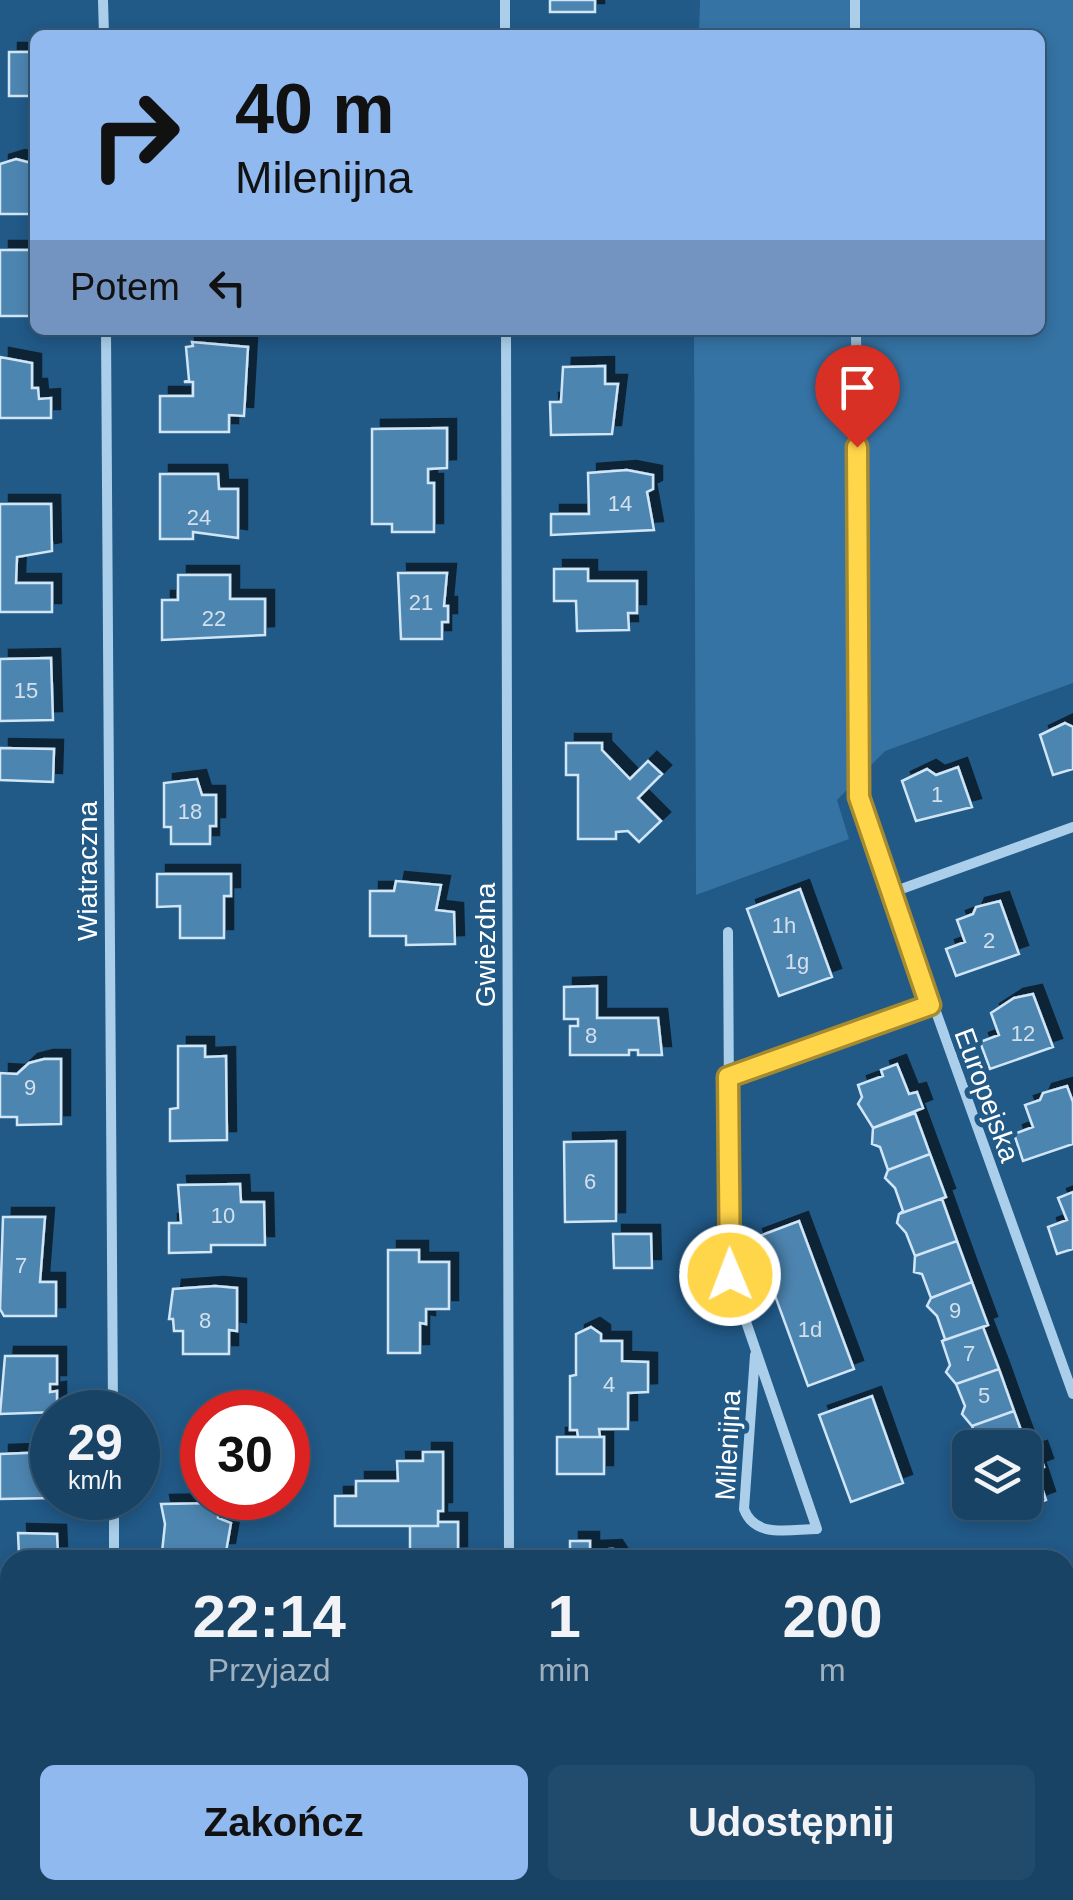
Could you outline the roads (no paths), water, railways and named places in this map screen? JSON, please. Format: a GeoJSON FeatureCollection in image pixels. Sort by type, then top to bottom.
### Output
{"type":"FeatureCollection","features":[{"type":"Feature","properties":{"kind":"street"},"geometry":{"type":"LineString","coordinates":[[104,0],[104,30]]}},
{"type":"Feature","properties":{"kind":"street"},"geometry":{"type":"LineString","coordinates":[[505,0],[505,30]]}},
{"type":"Feature","properties":{"kind":"street"},"geometry":{"type":"LineString","coordinates":[[855,0],[855,30]]}},
{"type":"Feature","properties":{"kind":"street","name":"Wiatraczna"},"geometry":{"type":"LineString","coordinates":[[106,335],[113,1390]]}},
{"type":"Feature","properties":{"kind":"street","name":"Gwiezdna"},"geometry":{"type":"LineString","coordinates":[[506,335],[509,1550]]}},
{"type":"Feature","properties":{"kind":"street","name":"Europejska"},"geometry":{"type":"LineString","coordinates":[[856,335],[859,797],[930,1005],[1073,1394]]}},
{"type":"Feature","properties":{"kind":"street"},"geometry":{"type":"LineString","coordinates":[[892,892],[1073,827]]}},
{"type":"Feature","properties":{"kind":"street","name":"Milenijna"},"geometry":{"type":"LineString","coordinates":[[728,932],[730,1275],[817,1529],[757,1529],[744,1510],[756,1355]]}},
{"type":"Feature","properties":{"kind":"street"},"geometry":{"type":"LineString","coordinates":[[728,1077],[930,1005]]}},
{"type":"Feature","properties":{"kind":"street"},"geometry":{"type":"LineString","coordinates":[[114,1520],[114,1550]]}}]}
